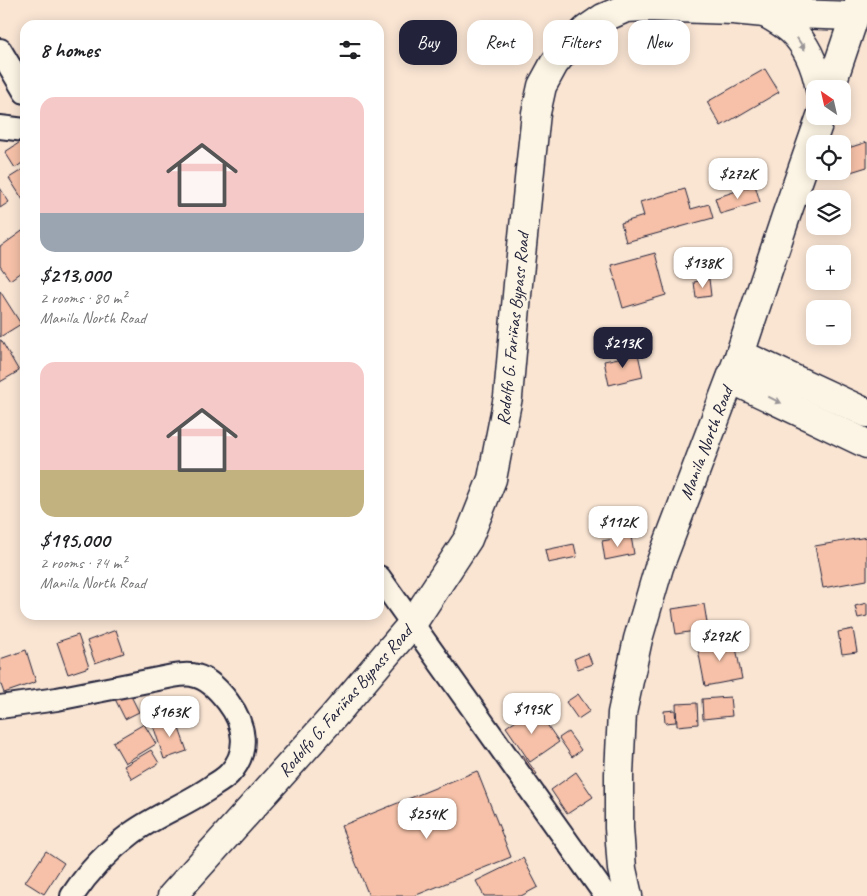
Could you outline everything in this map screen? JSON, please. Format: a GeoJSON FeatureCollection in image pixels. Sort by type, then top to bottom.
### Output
{"type":"FeatureCollection","features":[{"type":"Feature","properties":{"kind":"main road"},"geometry":{"type":"LineString","coordinates":[[765,13],[798,0]]}},
{"type":"Feature","properties":{"kind":"main road","name":"Rodolfo G. Fariñas Bypass Road"},"geometry":{"type":"LineString","coordinates":[[172,896],[333,717],[412,624],[468,539],[492,479],[508,397],[536,113],[542,86],[554,64],[567,48],[587,29],[603,18],[626,8],[714,9],[765,13],[857,8]]}},
{"type":"Feature","properties":{"kind":"main road"},"geometry":{"type":"LineString","coordinates":[[833,80],[857,8]]}},
{"type":"Feature","properties":{"kind":"main road"},"geometry":{"type":"LineString","coordinates":[[765,13],[791,30],[801,42],[819,80]]}},
{"type":"Feature","properties":{"kind":"main road","name":"Manila North Road"},"geometry":{"type":"LineString","coordinates":[[628,896],[622,869],[619,828],[619,774],[622,713],[638,639],[659,567],[740,354],[818,125]]}},
{"type":"Feature","properties":{"kind":"main road"},"geometry":{"type":"LineString","coordinates":[[740,354],[867,414]]}},
{"type":"Feature","properties":{"kind":"main road"},"geometry":{"type":"LineString","coordinates":[[731,379],[867,444]]}},
{"type":"Feature","properties":{"kind":"street"},"geometry":{"type":"LineString","coordinates":[[0,50],[20,84]]}},
{"type":"Feature","properties":{"kind":"street"},"geometry":{"type":"LineString","coordinates":[[0,127],[20,129]]}},
{"type":"Feature","properties":{"kind":"street"},"geometry":{"type":"LineString","coordinates":[[384,584],[606,896]]}},
{"type":"Feature","properties":{"kind":"street"},"geometry":{"type":"LineString","coordinates":[[0,707],[192,674],[206,680],[220,692],[235,711],[243,732],[240,758],[229,774],[189,802],[132,833],[81,882],[72,896]]}},
{"type":"Feature","properties":{"kind":"building"},"geometry":{"type":"Polygon","coordinates":[[[765,69],[779,92],[721,126],[707,102],[765,69]]]}},
{"type":"Feature","properties":{"kind":"building"},"geometry":{"type":"Polygon","coordinates":[[[20,142],[20,164],[15,168],[5,152],[20,142]]]}},
{"type":"Feature","properties":{"kind":"building"},"geometry":{"type":"Polygon","coordinates":[[[867,142],[867,167],[851,172],[851,147],[867,142]]]}},
{"type":"Feature","properties":{"kind":"building"},"geometry":{"type":"Polygon","coordinates":[[[20,171],[20,195],[9,178],[20,171]]]}},
{"type":"Feature","properties":{"kind":"building"},"geometry":{"type":"Polygon","coordinates":[[[755,185],[760,202],[720,214],[715,198],[755,185]]]}},
{"type":"Feature","properties":{"kind":"building"},"geometry":{"type":"Polygon","coordinates":[[[0,188],[9,202],[0,208],[0,188]]]}},
{"type":"Feature","properties":{"kind":"building"},"geometry":{"type":"Polygon","coordinates":[[[685,189],[691,209],[709,204],[713,218],[626,242],[621,223],[644,216],[640,202],[685,189]]]}},
{"type":"Feature","properties":{"kind":"building"},"geometry":{"type":"Polygon","coordinates":[[[20,233],[20,273],[10,280],[0,266],[0,247],[20,233]]]}},
{"type":"Feature","properties":{"kind":"building"},"geometry":{"type":"Polygon","coordinates":[[[655,253],[666,295],[623,308],[611,265],[655,253]]]}},
{"type":"Feature","properties":{"kind":"building"},"geometry":{"type":"Polygon","coordinates":[[[719,259],[721,273],[691,278],[688,264],[719,259]]]}},
{"type":"Feature","properties":{"kind":"building"},"geometry":{"type":"Polygon","coordinates":[[[709,279],[711,296],[696,298],[694,282],[709,279]]]}},
{"type":"Feature","properties":{"kind":"building"},"geometry":{"type":"Polygon","coordinates":[[[0,291],[20,325],[0,337],[0,291]]]}},
{"type":"Feature","properties":{"kind":"building"},"geometry":{"type":"Polygon","coordinates":[[[0,340],[19,371],[0,382],[0,340]]]}},
{"type":"Feature","properties":{"kind":"building"},"geometry":{"type":"Polygon","coordinates":[[[638,354],[643,377],[609,385],[604,361],[638,354]]]}},
{"type":"Feature","properties":{"kind":"building"},"geometry":{"type":"Polygon","coordinates":[[[631,536],[634,554],[605,560],[602,541],[631,536]]]}},
{"type":"Feature","properties":{"kind":"building"},"geometry":{"type":"Polygon","coordinates":[[[867,537],[867,580],[823,588],[815,546],[867,537]]]}},
{"type":"Feature","properties":{"kind":"building"},"geometry":{"type":"Polygon","coordinates":[[[574,544],[577,557],[548,563],[545,550],[574,544]]]}},
{"type":"Feature","properties":{"kind":"building"},"geometry":{"type":"Polygon","coordinates":[[[867,603],[867,616],[858,618],[855,606],[867,603]]]}},
{"type":"Feature","properties":{"kind":"building"},"geometry":{"type":"Polygon","coordinates":[[[704,604],[708,629],[676,634],[672,609],[704,604]]]}},
{"type":"Feature","properties":{"kind":"building"},"geometry":{"type":"Polygon","coordinates":[[[853,629],[857,652],[842,654],[838,632],[853,629]]]}},
{"type":"Feature","properties":{"kind":"building"},"geometry":{"type":"Polygon","coordinates":[[[116,630],[124,653],[95,663],[87,641],[116,630]]]}},
{"type":"Feature","properties":{"kind":"building"},"geometry":{"type":"Polygon","coordinates":[[[78,635],[89,667],[68,674],[57,642],[78,635]]]}},
{"type":"Feature","properties":{"kind":"building"},"geometry":{"type":"Polygon","coordinates":[[[734,637],[742,679],[705,686],[697,644],[734,637]]]}},
{"type":"Feature","properties":{"kind":"building"},"geometry":{"type":"Polygon","coordinates":[[[26,650],[36,682],[4,693],[0,682],[0,659],[26,650]]]}},
{"type":"Feature","properties":{"kind":"building"},"geometry":{"type":"Polygon","coordinates":[[[588,653],[592,664],[578,669],[574,659],[588,653]]]}},
{"type":"Feature","properties":{"kind":"building"},"geometry":{"type":"Polygon","coordinates":[[[129,692],[139,712],[125,719],[115,699],[129,692]]]}},
{"type":"Feature","properties":{"kind":"building"},"geometry":{"type":"Polygon","coordinates":[[[578,694],[590,711],[578,719],[566,702],[578,694]]]}},
{"type":"Feature","properties":{"kind":"building"},"geometry":{"type":"Polygon","coordinates":[[[730,697],[732,716],[703,719],[702,699],[730,697]]]}},
{"type":"Feature","properties":{"kind":"building"},"geometry":{"type":"Polygon","coordinates":[[[697,703],[698,724],[677,726],[676,704],[697,703]]]}},
{"type":"Feature","properties":{"kind":"building"},"geometry":{"type":"Polygon","coordinates":[[[535,707],[559,742],[530,762],[506,727],[535,707]]]}},
{"type":"Feature","properties":{"kind":"building"},"geometry":{"type":"Polygon","coordinates":[[[675,710],[676,722],[665,723],[664,711],[675,710]]]}},
{"type":"Feature","properties":{"kind":"building"},"geometry":{"type":"Polygon","coordinates":[[[175,717],[187,751],[164,759],[153,725],[175,717]]]}},
{"type":"Feature","properties":{"kind":"building"},"geometry":{"type":"Polygon","coordinates":[[[144,724],[156,744],[125,763],[113,742],[144,724]]]}},
{"type":"Feature","properties":{"kind":"building"},"geometry":{"type":"Polygon","coordinates":[[[568,732],[581,750],[572,757],[559,738],[568,732]]]}},
{"type":"Feature","properties":{"kind":"building"},"geometry":{"type":"Polygon","coordinates":[[[151,750],[159,763],[132,779],[124,766],[151,750]]]}},
{"type":"Feature","properties":{"kind":"building"},"geometry":{"type":"Polygon","coordinates":[[[523,755],[537,774],[527,780],[514,761],[523,755]]]}},
{"type":"Feature","properties":{"kind":"building"},"geometry":{"type":"Polygon","coordinates":[[[477,771],[511,857],[414,896],[369,896],[341,826],[477,771]]]}},
{"type":"Feature","properties":{"kind":"building"},"geometry":{"type":"Polygon","coordinates":[[[576,772],[593,797],[567,814],[551,790],[576,772]]]}},
{"type":"Feature","properties":{"kind":"building"},"geometry":{"type":"Polygon","coordinates":[[[46,851],[64,863],[44,894],[25,882],[46,851]]]}},
{"type":"Feature","properties":{"kind":"building"},"geometry":{"type":"Polygon","coordinates":[[[523,858],[538,887],[521,896],[484,896],[476,881],[523,858]]]}}]}
